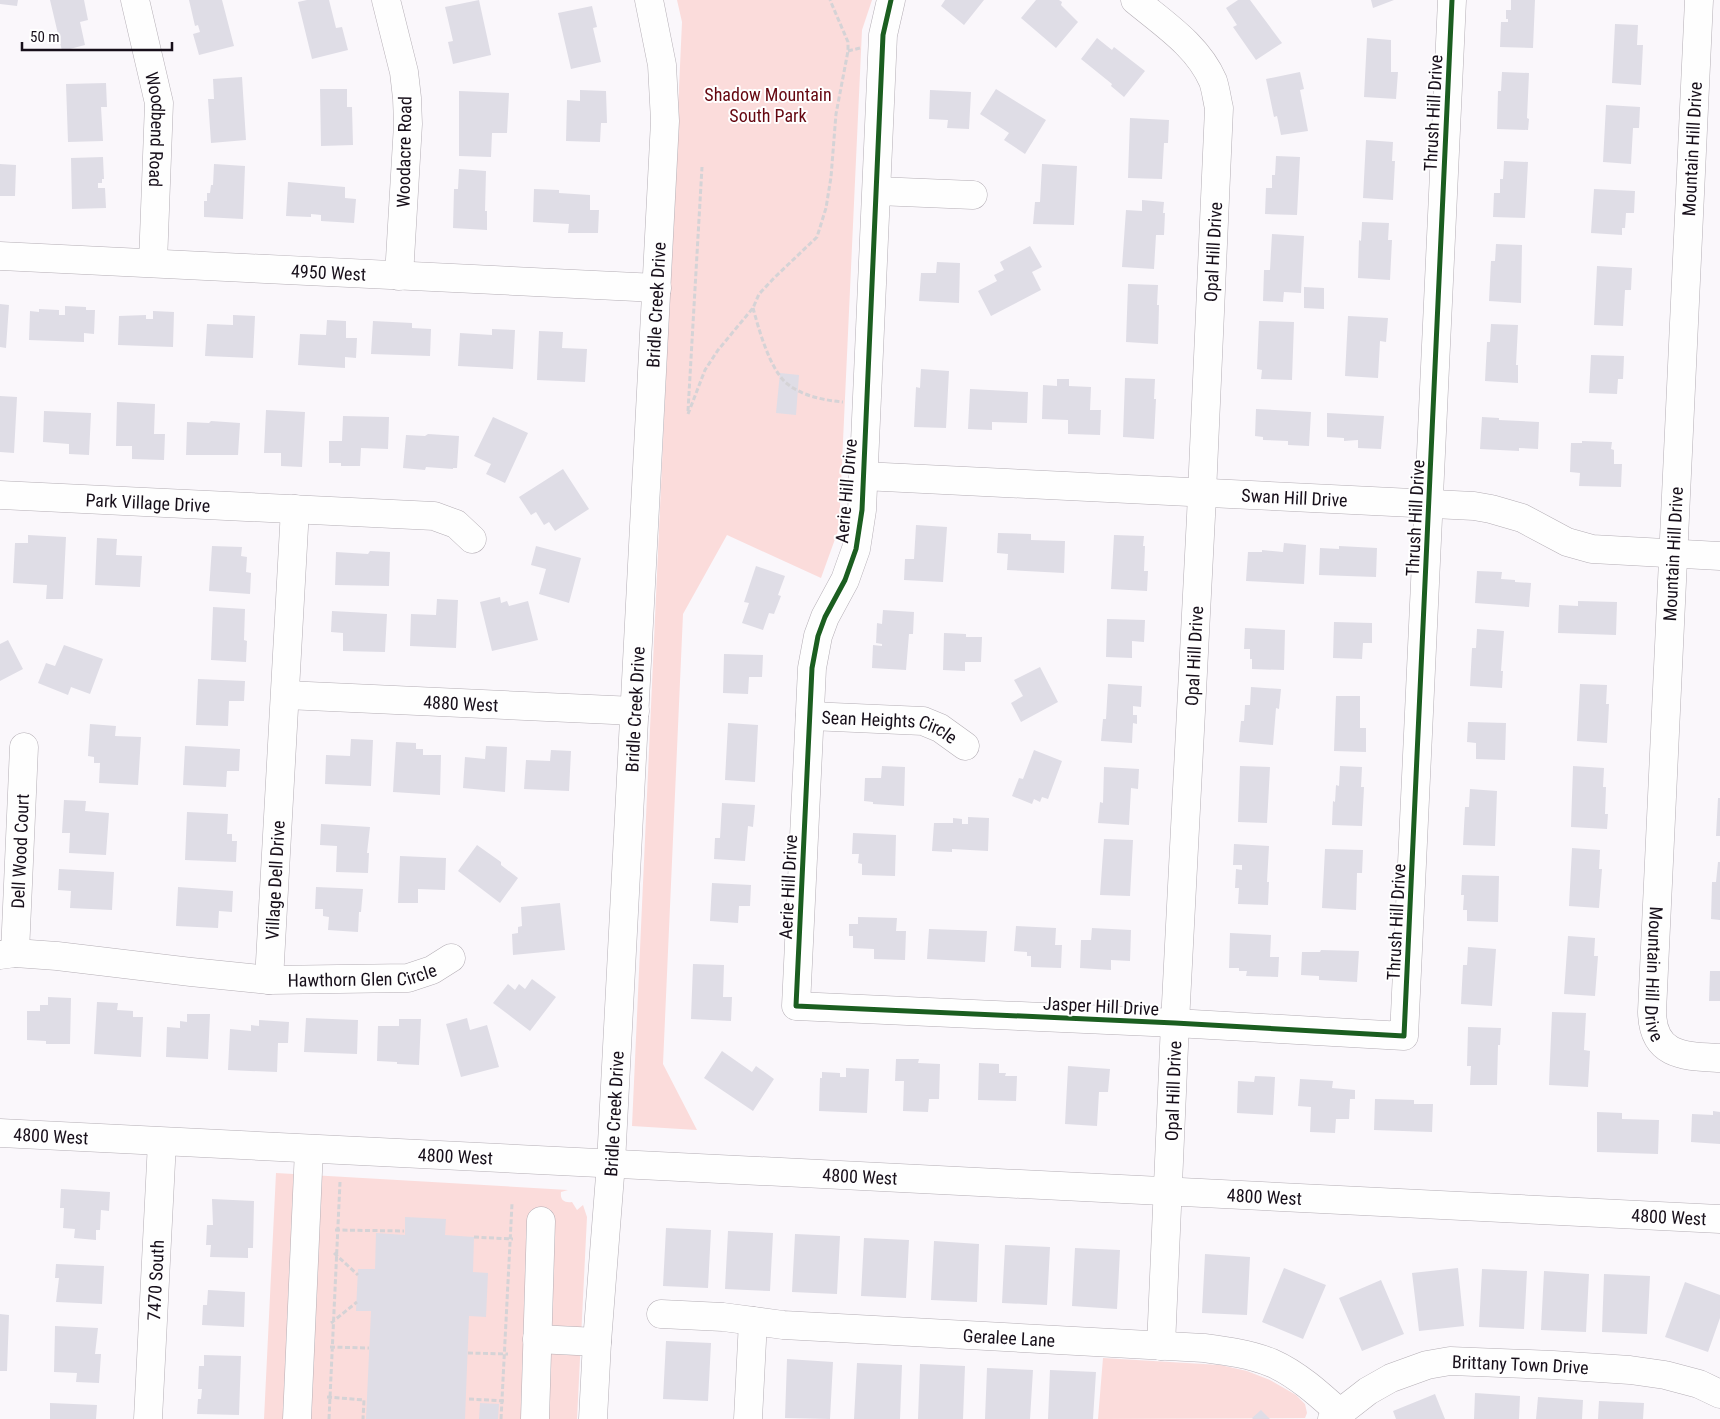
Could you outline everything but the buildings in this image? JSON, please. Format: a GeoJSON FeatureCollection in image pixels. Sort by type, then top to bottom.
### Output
{"type":"FeatureCollection","features":[{"type":"Feature","properties":{"kind":"street","name":"Woodbend Road"},"geometry":{"type":"LineString","coordinates":[[134,0],[159,103],[153,263]]}},
{"type":"Feature","properties":{"kind":"street","name":"Woodacre Road"},"geometry":{"type":"LineString","coordinates":[[386,0],[404,72],[407,98],[408,124],[399,276]]}},
{"type":"Feature","properties":{"kind":"street","name":"Bridle Creek Drive"},"geometry":{"type":"LineString","coordinates":[[593,1419],[611,1163],[665,121],[662,65],[649,0]]}},
{"type":"Feature","properties":{"kind":"street","name":"Aerie Hill Drive"},"geometry":{"type":"LineString","coordinates":[[796,1006],[812,668],[818,636],[825,616],[845,580],[856,549],[862,510],[883,35],[891,0]]}},
{"type":"Feature","properties":{"kind":"street","name":"Opal Hill Drive"},"geometry":{"type":"LineString","coordinates":[[1135,0],[1194,49],[1214,83],[1219,108],[1161,1346]]}},
{"type":"Feature","properties":{"kind":"street","name":"Thrush Hill Drive"},"geometry":{"type":"LineString","coordinates":[[1404,1036],[1452,0]]}},
{"type":"Feature","properties":{"kind":"street","name":"Mountain Hill Drive"},"geometry":{"type":"LineString","coordinates":[[1699,0],[1652,1020],[1656,1036],[1661,1043],[1673,1052],[1686,1056],[1720,1058]]}},
{"type":"Feature","properties":{"kind":"street"},"geometry":{"type":"LineString","coordinates":[[877,191],[973,195]]}},
{"type":"Feature","properties":{"kind":"street","name":"4950 West"},"geometry":{"type":"LineString","coordinates":[[0,256],[657,288]]}},
{"type":"Feature","properties":{"kind":"street","name":"Swan Hill Drive"},"geometry":{"type":"LineString","coordinates":[[863,476],[1474,506],[1522,518],[1567,542],[1592,548],[1720,556]]}},
{"type":"Feature","properties":{"kind":"street","name":"Park Village Drive"},"geometry":{"type":"LineString","coordinates":[[0,495],[434,516],[456,524],[472,539]]}},
{"type":"Feature","properties":{"kind":"street","name":"Village Dell Drive"},"geometry":{"type":"LineString","coordinates":[[269,980],[295,509]]}},
{"type":"Feature","properties":{"kind":"street","name":"4880 West"},"geometry":{"type":"LineString","coordinates":[[286,695],[635,711]]}},
{"type":"Feature","properties":{"kind":"street","name":"Sean Heights Circle"},"geometry":{"type":"LineString","coordinates":[[810,716],[923,721],[940,728],[965,746]]}},
{"type":"Feature","properties":{"kind":"street","name":"Dell Wood Court"},"geometry":{"type":"LineString","coordinates":[[7,954],[24,747]]}},
{"type":"Feature","properties":{"kind":"street"},"geometry":{"type":"LineString","coordinates":[[7,954],[57,956],[269,980]]}},
{"type":"Feature","properties":{"kind":"street","name":"Hawthorn Glen Circle"},"geometry":{"type":"LineString","coordinates":[[269,980],[408,978],[432,970],[451,958]]}},
{"type":"Feature","properties":{"kind":"street","name":"Jasper Hill Drive"},"geometry":{"type":"LineString","coordinates":[[796,1006],[1175,1023],[1404,1036]]}},
{"type":"Feature","properties":{"kind":"street","name":"4800 West"},"geometry":{"type":"LineString","coordinates":[[0,1133],[1720,1219]]}},
{"type":"Feature","properties":{"kind":"street","name":"7470 South"},"geometry":{"type":"LineString","coordinates":[[148,1419],[162,1142]]}},
{"type":"Feature","properties":{"kind":"street"},"geometry":{"type":"LineString","coordinates":[[297,1419],[309,1149]]}},
{"type":"Feature","properties":{"kind":"street"},"geometry":{"type":"LineString","coordinates":[[534,1419],[541,1221]]}},
{"type":"Feature","properties":{"kind":"street","name":"Geralee Lane"},"geometry":{"type":"LineString","coordinates":[[661,1314],[723,1317],[792,1326],[1204,1348],[1242,1353],[1272,1363],[1304,1382],[1336,1416]]}},
{"type":"Feature","properties":{"kind":"street"},"geometry":{"type":"LineString","coordinates":[[748,1419],[753,1321]]}},
{"type":"Feature","properties":{"kind":"street"},"geometry":{"type":"LineString","coordinates":[[537,1339],[597,1342]]}},
{"type":"Feature","properties":{"kind":"street","name":"Brittany Town Drive"},"geometry":{"type":"LineString","coordinates":[[1336,1416],[1368,1391],[1391,1378],[1427,1365],[1450,1361],[1554,1365],[1638,1371],[1665,1375],[1699,1384],[1720,1394]]}},
{"type":"Feature","properties":{"kind":"path"},"geometry":{"type":"LineString","coordinates":[[702,167],[688,414],[705,370],[718,350],[753,308],[764,289],[817,237],[826,208],[831,178],[836,114],[848,52],[848,42],[830,0]]}},
{"type":"Feature","properties":{"kind":"path"},"geometry":{"type":"LineString","coordinates":[[848,52],[865,46]]}},
{"type":"Feature","properties":{"kind":"path"},"geometry":{"type":"LineString","coordinates":[[753,308],[775,368],[786,382],[808,395],[848,403]]}},
{"type":"Feature","properties":{"kind":"path"},"geometry":{"type":"LineString","coordinates":[[329,1419],[336,1230],[340,1182]]}},
{"type":"Feature","properties":{"kind":"path"},"geometry":{"type":"LineString","coordinates":[[501,1419],[504,1400],[512,1204]]}},
{"type":"Feature","properties":{"kind":"path"},"geometry":{"type":"LineString","coordinates":[[336,1230],[404,1231]]}},
{"type":"Feature","properties":{"kind":"path"},"geometry":{"type":"LineString","coordinates":[[474,1237],[512,1239]]}},
{"type":"Feature","properties":{"kind":"path"},"geometry":{"type":"LineString","coordinates":[[335,1254],[358,1275]]}},
{"type":"Feature","properties":{"kind":"path"},"geometry":{"type":"LineString","coordinates":[[332,1322],[357,1302]]}},
{"type":"Feature","properties":{"kind":"path"},"geometry":{"type":"LineString","coordinates":[[331,1347],[369,1348]]}},
{"type":"Feature","properties":{"kind":"path"},"geometry":{"type":"LineString","coordinates":[[468,1352],[506,1354]]}},
{"type":"Feature","properties":{"kind":"path"},"geometry":{"type":"LineString","coordinates":[[329,1397],[364,1400],[363,1419]]}},
{"type":"Feature","properties":{"kind":"path"},"geometry":{"type":"LineString","coordinates":[[469,1399],[504,1400]]}},
{"type":"Feature","properties":{"kind":"green space","name":"Shadow Mountain South Park"},"geometry":{"type":"Polygon","coordinates":[[[677,0],[872,0],[862,30],[839,528],[821,578],[727,535],[683,614],[663,1064],[697,1130],[632,1126],[682,22],[677,0]]]}},
{"type":"Feature","properties":{"kind":"green space"},"geometry":{"type":"Polygon","coordinates":[[[276,1173],[568,1190],[561,1192],[562,1199],[572,1202],[577,1210],[583,1205],[587,1217],[577,1419],[264,1419],[276,1173]]]}},
{"type":"Feature","properties":{"kind":"green space"},"geometry":{"type":"Polygon","coordinates":[[[1103,1358],[1220,1365],[1247,1371],[1270,1380],[1296,1395],[1305,1404],[1307,1413],[1305,1418],[1098,1419],[1103,1358]]]}},
{"type":"Feature","properties":{"kind":"cycle path"},"geometry":{"type":"LineString","coordinates":[[891,0],[883,35],[862,510],[856,549],[845,580],[825,617],[818,636],[812,668],[796,1006],[1175,1023],[1404,1036],[1452,0]]}}]}
